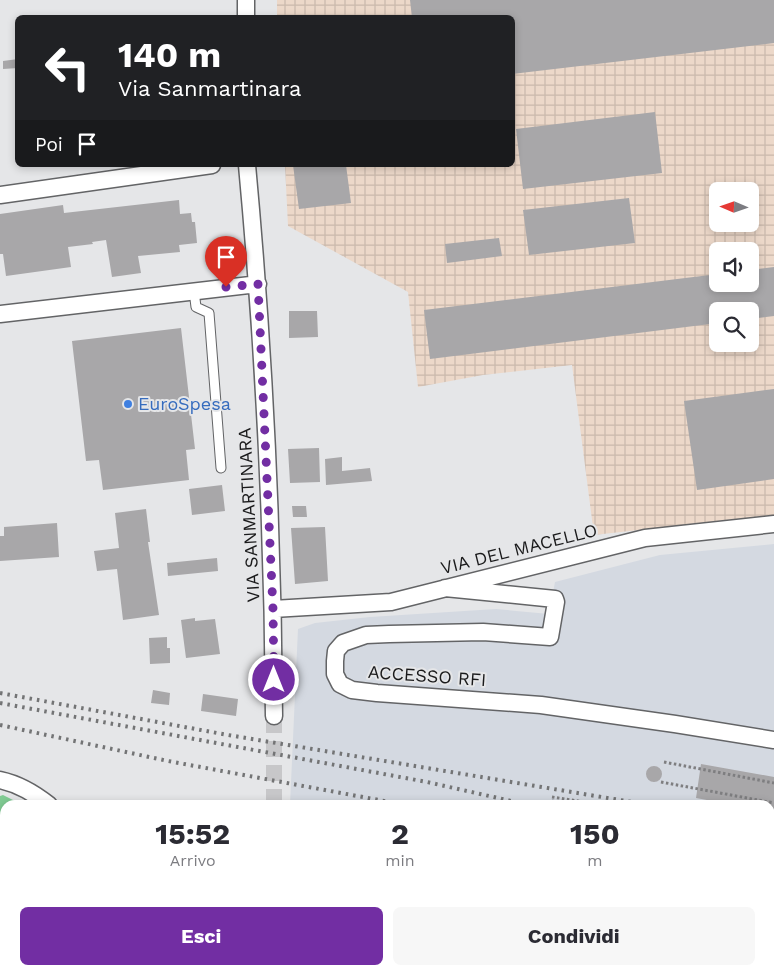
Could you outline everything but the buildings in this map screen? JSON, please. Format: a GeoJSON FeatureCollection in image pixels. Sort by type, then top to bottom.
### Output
{"type":"FeatureCollection","features":[{"type":"Feature","properties":{"kind":"street"},"geometry":{"type":"LineString","coordinates":[[246,0],[246,15]]}},
{"type":"Feature","properties":{"kind":"street"},"geometry":{"type":"LineString","coordinates":[[0,195],[198,167]]}},
{"type":"Feature","properties":{"kind":"street","name":"VIA SANMARTINARA"},"geometry":{"type":"LineString","coordinates":[[247,167],[258,284],[273,609],[274,716]]}},
{"type":"Feature","properties":{"kind":"street"},"geometry":{"type":"LineString","coordinates":[[0,314],[258,284]]}},
{"type":"Feature","properties":{"kind":"street","name":"VIA DEL MACELLO"},"geometry":{"type":"LineString","coordinates":[[273,609],[391,602],[645,538],[774,524]]}},
{"type":"Feature","properties":{"kind":"street","name":"ACCESSO RFI"},"geometry":{"type":"LineString","coordinates":[[445,588],[555,599],[550,637],[483,632],[366,635],[343,643],[336,651],[335,674],[340,684],[352,690],[377,693],[541,705],[774,740]]}},
{"type":"Feature","properties":{"kind":"street"},"geometry":{"type":"LineString","coordinates":[[0,780],[29,790],[42,800]]}},
{"type":"Feature","properties":{"kind":"lane"},"geometry":{"type":"LineString","coordinates":[[194,291],[196,307],[209,313],[221,468]]}},
{"type":"Feature","properties":{"kind":"path"},"geometry":{"type":"LineString","coordinates":[[664,762],[774,783]]}},
{"type":"Feature","properties":{"kind":"path"},"geometry":{"type":"LineString","coordinates":[[661,782],[758,800]]}},
{"type":"Feature","properties":{"kind":"shaded area"},"geometry":{"type":"Polygon","coordinates":[[[277,0],[774,0],[774,515],[594,535],[572,365],[483,375],[418,387],[408,292],[288,226],[285,167],[515,167],[515,15],[277,15],[277,0]]]}},
{"type":"Feature","properties":{"kind":"shaded area"},"geometry":{"type":"Polygon","coordinates":[[[774,544],[774,800],[290,800],[298,629],[315,623],[370,617],[496,609],[549,614],[555,582],[660,555],[774,544]]]}},
{"type":"Feature","properties":{"kind":"green space"},"geometry":{"type":"Polygon","coordinates":[[[3,795],[13,800],[0,800],[0,796],[3,795]]]}},
{"type":"Feature","properties":{"kind":"tunnel"},"geometry":{"type":"LineString","coordinates":[[274,716],[274,800]]}},
{"type":"Feature","properties":{"kind":"railway"},"geometry":{"type":"LineString","coordinates":[[0,693],[228,735],[620,800]]}},
{"type":"Feature","properties":{"kind":"railway"},"geometry":{"type":"LineString","coordinates":[[0,703],[427,782],[507,800]]}},
{"type":"Feature","properties":{"kind":"railway"},"geometry":{"type":"LineString","coordinates":[[0,725],[168,761],[379,800]]}},
{"type":"Feature","properties":{"kind":"place","name":"EuroSpesa"},"geometry":{"type":"Point","coordinates":[128,404]}},
{"type":"Feature","properties":{"kind":"route"},"geometry":{"type":"LineString","coordinates":[[226,287],[258,284],[273,609],[274,680]]}}]}
